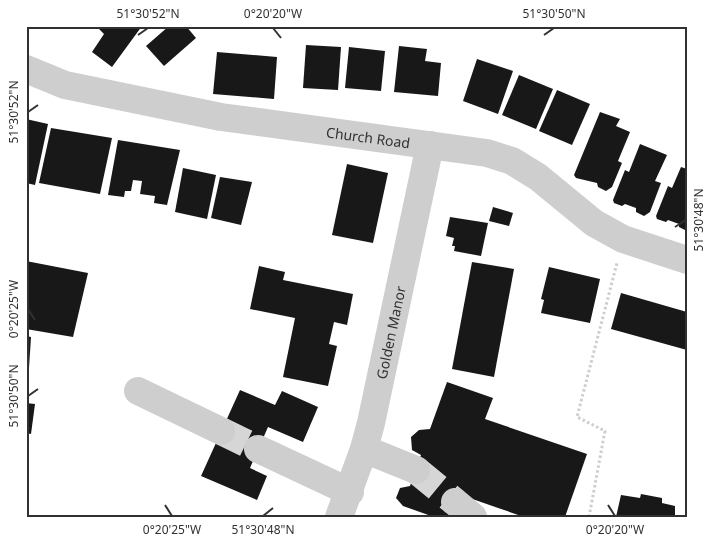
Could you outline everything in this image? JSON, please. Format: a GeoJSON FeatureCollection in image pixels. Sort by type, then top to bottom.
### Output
{"type":"FeatureCollection","features":[{"type":"Feature","properties":{"kind":"street","name":"Church Road"},"geometry":{"type":"LineString","coordinates":[[26,69],[65,85],[221,117],[487,153],[512,161],[538,177],[594,223],[623,239],[687,260]]}},
{"type":"Feature","properties":{"kind":"street","name":"Golden Manor"},"geometry":{"type":"LineString","coordinates":[[339,517],[350,492],[364,449],[430,145]]}},
{"type":"Feature","properties":{"kind":"street"},"geometry":{"type":"LineString","coordinates":[[138,391],[221,431]]}},
{"type":"Feature","properties":{"kind":"street"},"geometry":{"type":"LineString","coordinates":[[258,449],[350,492]]}},
{"type":"Feature","properties":{"kind":"street"},"geometry":{"type":"LineString","coordinates":[[364,449],[416,470]]}},
{"type":"Feature","properties":{"kind":"path"},"geometry":{"type":"LineString","coordinates":[[589,517],[605,431],[577,417],[623,239]]}},
{"type":"Feature","properties":{"kind":"building"},"geometry":{"type":"Polygon","coordinates":[[[96,26],[142,26],[112,67],[92,52],[104,34],[96,26]]]}},
{"type":"Feature","properties":{"kind":"building"},"geometry":{"type":"Polygon","coordinates":[[[169,26],[186,26],[196,38],[164,66],[146,46],[169,26]]]}},
{"type":"Feature","properties":{"kind":"building"},"geometry":{"type":"Polygon","coordinates":[[[306,45],[341,47],[338,90],[303,88],[306,45]]]}},
{"type":"Feature","properties":{"kind":"building"},"geometry":{"type":"Polygon","coordinates":[[[399,46],[427,49],[425,61],[441,63],[438,96],[394,92],[399,46]]]}},
{"type":"Feature","properties":{"kind":"building"},"geometry":{"type":"Polygon","coordinates":[[[349,47],[385,51],[381,91],[345,88],[349,47]]]}},
{"type":"Feature","properties":{"kind":"building"},"geometry":{"type":"Polygon","coordinates":[[[217,52],[277,57],[274,99],[213,94],[217,52]]]}},
{"type":"Feature","properties":{"kind":"building"},"geometry":{"type":"Polygon","coordinates":[[[477,59],[513,71],[498,114],[463,101],[477,59]]]}},
{"type":"Feature","properties":{"kind":"building"},"geometry":{"type":"Polygon","coordinates":[[[519,75],[553,89],[536,129],[502,115],[519,75]]]}},
{"type":"Feature","properties":{"kind":"building"},"geometry":{"type":"Polygon","coordinates":[[[557,90],[590,104],[572,145],[539,131],[557,90]]]}},
{"type":"Feature","properties":{"kind":"building"},"geometry":{"type":"Polygon","coordinates":[[[600,112],[620,119],[616,126],[630,132],[618,161],[622,163],[612,187],[606,191],[598,187],[597,183],[576,178],[574,175],[600,112]]]}},
{"type":"Feature","properties":{"kind":"building"},"geometry":{"type":"Polygon","coordinates":[[[26,119],[48,124],[35,185],[26,183],[26,119]]]}},
{"type":"Feature","properties":{"kind":"building"},"geometry":{"type":"Polygon","coordinates":[[[51,128],[112,138],[100,194],[39,183],[51,128]]]}},
{"type":"Feature","properties":{"kind":"building"},"geometry":{"type":"Polygon","coordinates":[[[118,140],[180,150],[167,205],[154,203],[155,196],[140,194],[142,181],[133,180],[131,191],[125,191],[124,197],[108,195],[118,140]]]}},
{"type":"Feature","properties":{"kind":"building"},"geometry":{"type":"Polygon","coordinates":[[[640,144],[667,155],[655,181],[661,183],[650,212],[644,216],[636,212],[636,208],[625,204],[622,206],[614,203],[613,200],[625,170],[629,172],[640,144]]]}},
{"type":"Feature","properties":{"kind":"building"},"geometry":{"type":"Polygon","coordinates":[[[347,164],[388,173],[373,243],[332,235],[347,164]]]}},
{"type":"Feature","properties":{"kind":"building"},"geometry":{"type":"Polygon","coordinates":[[[681,167],[687,169],[687,231],[679,227],[679,224],[657,219],[656,216],[668,186],[672,188],[681,167]]]}},
{"type":"Feature","properties":{"kind":"building"},"geometry":{"type":"Polygon","coordinates":[[[183,168],[216,175],[207,219],[175,212],[183,168]]]}},
{"type":"Feature","properties":{"kind":"building"},"geometry":{"type":"Polygon","coordinates":[[[220,177],[252,182],[241,225],[211,218],[220,177]]]}},
{"type":"Feature","properties":{"kind":"building"},"geometry":{"type":"Polygon","coordinates":[[[493,207],[513,213],[509,226],[489,221],[493,207]]]}},
{"type":"Feature","properties":{"kind":"building"},"geometry":{"type":"Polygon","coordinates":[[[450,217],[488,223],[481,256],[454,251],[455,246],[452,246],[454,238],[446,236],[450,217]]]}},
{"type":"Feature","properties":{"kind":"building"},"geometry":{"type":"Polygon","coordinates":[[[26,261],[88,273],[73,337],[26,329],[26,261]]]}},
{"type":"Feature","properties":{"kind":"building"},"geometry":{"type":"Polygon","coordinates":[[[472,262],[514,269],[494,377],[452,369],[472,262]]]}},
{"type":"Feature","properties":{"kind":"building"},"geometry":{"type":"Polygon","coordinates":[[[259,266],[285,272],[283,280],[353,294],[347,325],[334,322],[329,344],[337,346],[328,386],[283,377],[295,318],[250,309],[259,266]]]}},
{"type":"Feature","properties":{"kind":"building"},"geometry":{"type":"Polygon","coordinates":[[[549,267],[600,279],[590,323],[541,313],[544,300],[541,299],[549,267]]]}},
{"type":"Feature","properties":{"kind":"building"},"geometry":{"type":"Polygon","coordinates":[[[621,293],[687,312],[687,350],[611,329],[621,293]]]}},
{"type":"Feature","properties":{"kind":"building"},"geometry":{"type":"Polygon","coordinates":[[[26,336],[31,337],[29,368],[26,368],[26,336]]]}},
{"type":"Feature","properties":{"kind":"building"},"geometry":{"type":"Polygon","coordinates":[[[447,382],[493,398],[485,419],[587,454],[565,517],[524,517],[458,494],[450,517],[434,517],[403,506],[396,498],[400,488],[410,486],[421,455],[412,450],[411,437],[419,430],[430,429],[447,382]]]}},
{"type":"Feature","properties":{"kind":"building"},"geometry":{"type":"Polygon","coordinates":[[[240,390],[275,405],[282,391],[318,407],[303,442],[268,427],[250,468],[267,476],[257,500],[201,476],[240,390]]]}},
{"type":"Feature","properties":{"kind":"building"},"geometry":{"type":"Polygon","coordinates":[[[26,403],[35,404],[31,434],[26,433],[26,403]]]}},
{"type":"Feature","properties":{"kind":"building"},"geometry":{"type":"Polygon","coordinates":[[[641,494],[662,498],[662,503],[675,506],[675,517],[616,517],[621,495],[640,498],[641,494]]]}},
{"type":"Feature","properties":{"kind":"tunnel"},"geometry":{"type":"LineString","coordinates":[[221,431],[258,449]]}},
{"type":"Feature","properties":{"kind":"tunnel"},"geometry":{"type":"LineString","coordinates":[[416,470],[455,502]]}}]}
